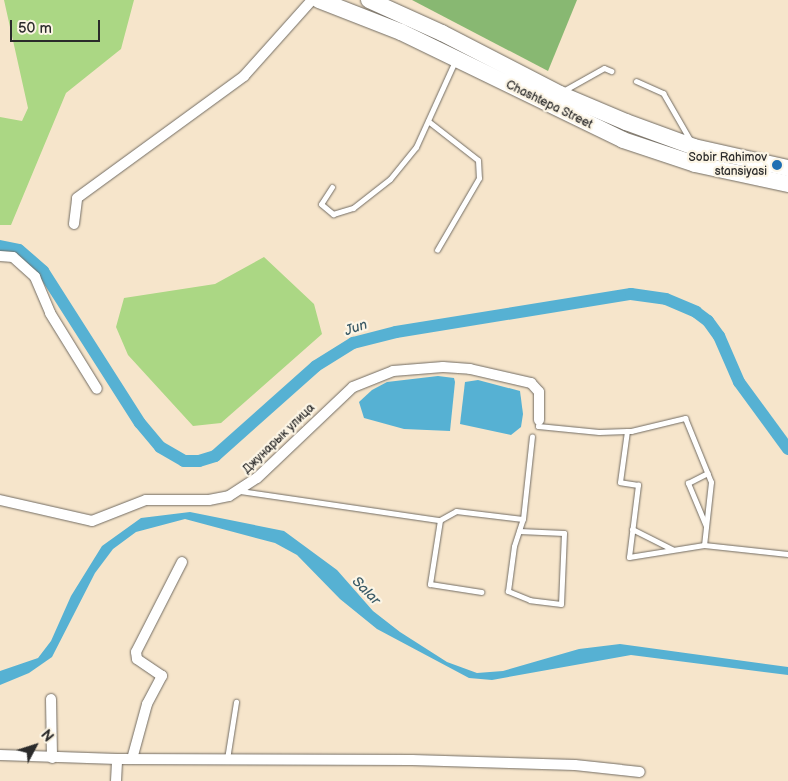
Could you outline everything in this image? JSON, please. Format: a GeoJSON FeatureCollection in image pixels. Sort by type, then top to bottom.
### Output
{"type":"FeatureCollection","features":[{"type":"Feature","properties":{"kind":"main road","name":"Chashtepa Street"},"geometry":{"type":"LineString","coordinates":[[319,0],[401,32],[623,140],[694,164],[788,184]]}},
{"type":"Feature","properties":{"kind":"main road","name":"Chashtepa Street"},"geometry":{"type":"LineString","coordinates":[[369,0],[442,33],[560,94],[694,147],[788,168]]}},
{"type":"Feature","properties":{"kind":"street"},"geometry":{"type":"LineString","coordinates":[[74,224],[77,198],[244,76],[312,0]]}},
{"type":"Feature","properties":{"kind":"street"},"geometry":{"type":"LineString","coordinates":[[0,256],[13,257],[35,276],[54,320],[97,388]]}},
{"type":"Feature","properties":{"kind":"street","name":"Джунарык улица"},"geometry":{"type":"LineString","coordinates":[[0,500],[92,521],[146,500],[217,499],[240,491],[257,478],[353,386],[393,371],[427,367],[470,368],[531,382],[540,392],[540,420]]}},
{"type":"Feature","properties":{"kind":"street"},"geometry":{"type":"LineString","coordinates":[[132,759],[147,704],[162,676],[137,659],[136,652],[182,562]]}},
{"type":"Feature","properties":{"kind":"street"},"geometry":{"type":"LineString","coordinates":[[51,699],[52,758]]}},
{"type":"Feature","properties":{"kind":"street"},"geometry":{"type":"LineString","coordinates":[[0,755],[117,759],[412,760],[575,765],[640,772]]}},
{"type":"Feature","properties":{"kind":"street"},"geometry":{"type":"LineString","coordinates":[[116,781],[117,759]]}},
{"type":"Feature","properties":{"kind":"lane"},"geometry":{"type":"LineString","coordinates":[[332,187],[321,204],[333,214],[353,208],[390,179],[416,147],[457,59]]}},
{"type":"Feature","properties":{"kind":"lane"},"geometry":{"type":"LineString","coordinates":[[560,94],[604,68],[611,71]]}},
{"type":"Feature","properties":{"kind":"lane"},"geometry":{"type":"LineString","coordinates":[[636,81],[663,93],[694,147]]}},
{"type":"Feature","properties":{"kind":"lane"},"geometry":{"type":"LineString","coordinates":[[428,121],[478,160],[480,178],[437,250]]}},
{"type":"Feature","properties":{"kind":"lane"},"geometry":{"type":"LineString","coordinates":[[540,420],[538,426],[627,431],[685,418],[711,482],[704,545]]}},
{"type":"Feature","properties":{"kind":"lane"},"geometry":{"type":"LineString","coordinates":[[627,431],[620,482],[638,485],[629,556],[704,545],[788,554]]}},
{"type":"Feature","properties":{"kind":"lane"},"geometry":{"type":"LineString","coordinates":[[519,532],[564,533],[561,604],[530,600],[508,590],[519,532],[523,519],[532,436]]}},
{"type":"Feature","properties":{"kind":"lane"},"geometry":{"type":"LineString","coordinates":[[706,527],[688,483],[708,473]]}},
{"type":"Feature","properties":{"kind":"lane"},"geometry":{"type":"LineString","coordinates":[[240,491],[440,520],[456,510],[523,519]]}},
{"type":"Feature","properties":{"kind":"lane"},"geometry":{"type":"LineString","coordinates":[[440,520],[430,584],[481,592]]}},
{"type":"Feature","properties":{"kind":"lane"},"geometry":{"type":"LineString","coordinates":[[632,529],[672,550]]}},
{"type":"Feature","properties":{"kind":"lane"},"geometry":{"type":"LineString","coordinates":[[227,759],[236,702]]}},
{"type":"Feature","properties":{"kind":"green space"},"geometry":{"type":"Polygon","coordinates":[[[4,0],[134,0],[121,49],[66,93],[11,225],[0,225],[0,117],[22,121],[28,108],[4,0]]]}},
{"type":"Feature","properties":{"kind":"green space"},"geometry":{"type":"Polygon","coordinates":[[[412,0],[577,0],[548,71],[412,0]]]}},
{"type":"Feature","properties":{"kind":"green space"},"geometry":{"type":"Polygon","coordinates":[[[264,257],[314,304],[322,334],[221,423],[193,426],[128,355],[116,327],[124,298],[215,284],[264,257]]]}},
{"type":"Feature","properties":{"kind":"water"},"geometry":{"type":"Polygon","coordinates":[[[438,376],[454,378],[455,382],[450,431],[404,429],[364,418],[359,402],[372,390],[387,382],[438,376]]]}},
{"type":"Feature","properties":{"kind":"water"},"geometry":{"type":"Polygon","coordinates":[[[478,380],[520,391],[523,414],[521,427],[511,435],[460,424],[465,382],[478,380]]]}},
{"type":"Feature","properties":{"kind":"water","name":"Salar"},"geometry":{"type":"Polygon","coordinates":[[[190,512],[284,531],[337,570],[373,611],[400,632],[447,662],[477,673],[503,671],[579,649],[620,644],[788,667],[788,675],[631,655],[492,680],[469,678],[377,629],[340,599],[297,555],[275,543],[185,519],[136,532],[113,549],[95,573],[52,657],[29,673],[0,685],[0,671],[38,658],[51,641],[71,596],[102,546],[141,518],[190,512]]]}},
{"type":"Feature","properties":{"kind":"waterway","name":"Jun"},"geometry":{"type":"LineString","coordinates":[[0,246],[19,250],[43,271],[140,423],[160,447],[184,461],[199,461],[215,456],[316,366],[353,343],[396,332],[631,294],[666,299],[696,312],[708,321],[719,336],[739,382],[788,449]]}},
{"type":"Feature","properties":{"kind":"place","name":"Sobir Rahimov stansiyasi"},"geometry":{"type":"Point","coordinates":[777,165]}}]}
